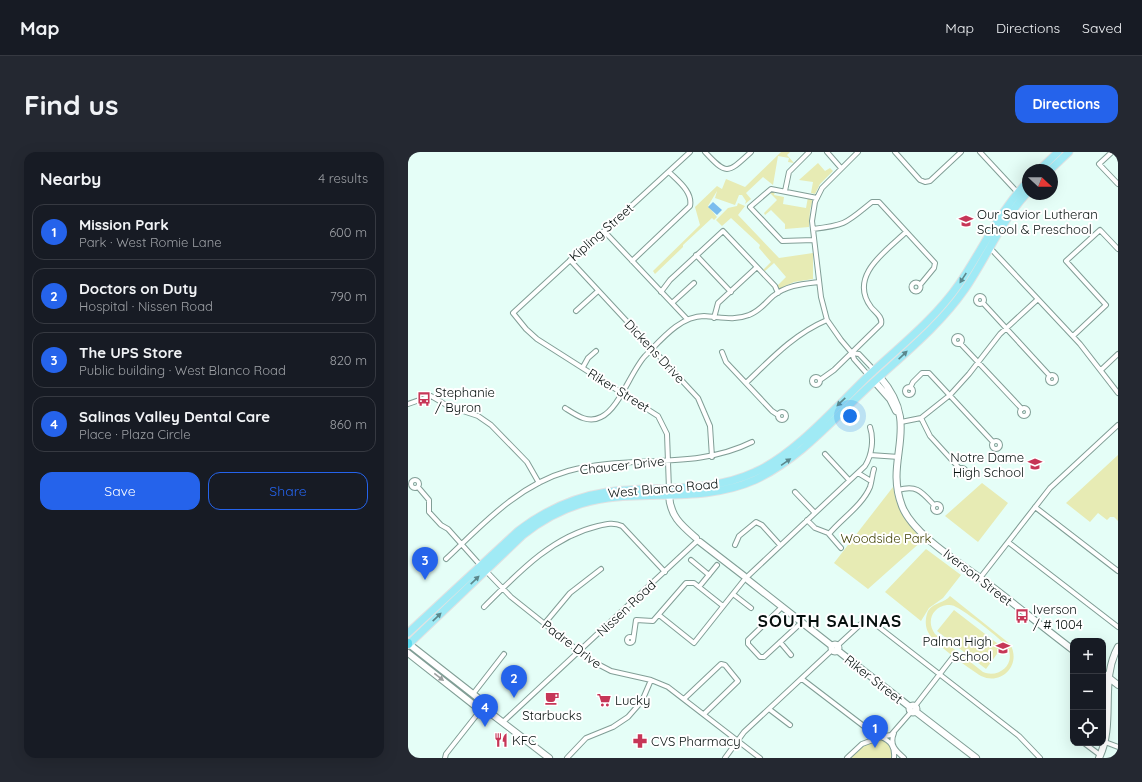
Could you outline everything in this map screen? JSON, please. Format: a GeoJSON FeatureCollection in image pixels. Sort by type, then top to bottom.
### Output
{"type":"FeatureCollection","features":[{"type":"Feature","properties":{"kind":"main road"},"geometry":{"type":"LineString","coordinates":[[1045,164],[1058,152]]}},
{"type":"Feature","properties":{"kind":"main road"},"geometry":{"type":"LineString","coordinates":[[1056,164],[1069,152]]}},
{"type":"Feature","properties":{"kind":"main road","name":"West Blanco Road"},"geometry":{"type":"LineString","coordinates":[[669,492],[731,481],[766,467],[789,451],[945,302],[967,271],[999,217],[1022,195]]}},
{"type":"Feature","properties":{"kind":"main road","name":"West Blanco Road"},"geometry":{"type":"LineString","coordinates":[[408,644],[526,524],[564,504],[607,492],[669,492],[700,494],[722,490],[748,482],[772,471],[798,453],[944,316],[965,289],[1003,224],[1022,196]]}},
{"type":"Feature","properties":{"kind":"main road","name":"West Blanco Road"},"geometry":{"type":"LineString","coordinates":[[408,633],[483,568]]}},
{"type":"Feature","properties":{"kind":"street","name":"Kipling Street"},"geometry":{"type":"LineString","coordinates":[[513,313],[590,240],[604,231],[690,152]]}},
{"type":"Feature","properties":{"kind":"street"},"geometry":{"type":"LineString","coordinates":[[705,152],[717,166],[726,170],[736,166],[751,152]]}},
{"type":"Feature","properties":{"kind":"street"},"geometry":{"type":"LineString","coordinates":[[785,191],[789,172],[809,152]]}},
{"type":"Feature","properties":{"kind":"street"},"geometry":{"type":"LineString","coordinates":[[827,152],[841,168]]}},
{"type":"Feature","properties":{"kind":"street"},"geometry":{"type":"LineString","coordinates":[[857,152],[825,184],[817,198],[813,213],[814,240],[822,303],[827,320],[835,333],[852,353],[854,359],[878,379],[901,421],[921,418],[950,395],[964,381],[1006,328],[1038,299]]}},
{"type":"Feature","properties":{"kind":"street"},"geometry":{"type":"LineString","coordinates":[[895,152],[923,182],[930,181],[961,152]]}},
{"type":"Feature","properties":{"kind":"street"},"geometry":{"type":"LineString","coordinates":[[980,152],[1022,193]]}},
{"type":"Feature","properties":{"kind":"street"},"geometry":{"type":"LineString","coordinates":[[1112,152],[1099,164],[1118,184]]}},
{"type":"Feature","properties":{"kind":"street"},"geometry":{"type":"LineString","coordinates":[[632,261],[690,206],[691,198],[689,194],[669,172]]}},
{"type":"Feature","properties":{"kind":"street"},"geometry":{"type":"LineString","coordinates":[[814,240],[782,241],[750,207],[769,190],[785,191],[817,198]]}},
{"type":"Feature","properties":{"kind":"street"},"geometry":{"type":"LineString","coordinates":[[813,228],[843,224],[854,218],[875,201],[880,203],[935,264],[934,268],[920,285]]}},
{"type":"Feature","properties":{"kind":"street"},"geometry":{"type":"LineString","coordinates":[[1073,336],[1106,304],[1066,261],[1100,230],[1118,249]]}},
{"type":"Feature","properties":{"kind":"street"},"geometry":{"type":"LineString","coordinates":[[604,231],[687,319]]}},
{"type":"Feature","properties":{"kind":"street"},"geometry":{"type":"LineString","coordinates":[[660,292],[670,280],[723,231],[775,286],[778,293]]}},
{"type":"Feature","properties":{"kind":"street"},"geometry":{"type":"LineString","coordinates":[[820,380],[852,353],[882,323],[881,318],[870,305],[865,295],[864,284],[867,272],[874,262],[906,232]]}},
{"type":"Feature","properties":{"kind":"street"},"geometry":{"type":"LineString","coordinates":[[982,245],[989,248],[1073,336],[1118,393]]}},
{"type":"Feature","properties":{"kind":"street"},"geometry":{"type":"LineString","coordinates":[[696,255],[730,292]]}},
{"type":"Feature","properties":{"kind":"street","name":"Dickens Drive"},"geometry":{"type":"LineString","coordinates":[[570,260],[692,390],[702,404],[710,426],[712,457]]}},
{"type":"Feature","properties":{"kind":"street"},"geometry":{"type":"LineString","coordinates":[[714,318],[717,305],[757,267]]}},
{"type":"Feature","properties":{"kind":"street"},"geometry":{"type":"LineString","coordinates":[[565,408],[582,418],[598,419],[609,412],[642,360],[675,328],[687,319],[699,316],[735,319],[748,315],[762,308],[778,293],[793,286],[819,282]]}},
{"type":"Feature","properties":{"kind":"street"},"geometry":{"type":"LineString","coordinates":[[672,303],[694,283]]}},
{"type":"Feature","properties":{"kind":"street"},"geometry":{"type":"LineString","coordinates":[[576,311],[598,291]]}},
{"type":"Feature","properties":{"kind":"street"},"geometry":{"type":"LineString","coordinates":[[983,303],[1050,376]]}},
{"type":"Feature","properties":{"kind":"street","name":"Riker Street"},"geometry":{"type":"LineString","coordinates":[[513,313],[536,338],[650,409],[661,420],[667,434],[670,506],[673,516],[697,541],[976,758]]}},
{"type":"Feature","properties":{"kind":"street"},"geometry":{"type":"LineString","coordinates":[[746,383],[795,338],[808,329],[827,320]]}},
{"type":"Feature","properties":{"kind":"street"},"geometry":{"type":"LineString","coordinates":[[960,343],[1022,409]]}},
{"type":"Feature","properties":{"kind":"street"},"geometry":{"type":"LineString","coordinates":[[583,367],[591,355],[596,352]]}},
{"type":"Feature","properties":{"kind":"street"},"geometry":{"type":"LineString","coordinates":[[722,352],[726,362],[772,411],[778,415]]}},
{"type":"Feature","properties":{"kind":"street"},"geometry":{"type":"LineString","coordinates":[[852,353],[859,354],[878,379]]}},
{"type":"Feature","properties":{"kind":"street"},"geometry":{"type":"LineString","coordinates":[[1101,370],[1118,354]]}},
{"type":"Feature","properties":{"kind":"street"},"geometry":{"type":"LineString","coordinates":[[910,388],[913,382],[922,373],[930,373],[994,442]]}},
{"type":"Feature","properties":{"kind":"street"},"geometry":{"type":"LineString","coordinates":[[408,404],[429,396],[448,406],[474,414],[488,422],[527,462],[539,483]]}},
{"type":"Feature","properties":{"kind":"street"},"geometry":{"type":"LineString","coordinates":[[921,418],[930,436],[960,469]]}},
{"type":"Feature","properties":{"kind":"street","name":"Iverson Street"},"geometry":{"type":"LineString","coordinates":[[901,421],[898,490],[903,508],[914,525],[1070,648]]}},
{"type":"Feature","properties":{"kind":"street"},"geometry":{"type":"LineString","coordinates":[[980,578],[1050,488],[1118,425]]}},
{"type":"Feature","properties":{"kind":"street"},"geometry":{"type":"LineString","coordinates":[[659,615],[694,643],[746,578],[849,480],[866,466],[870,455],[873,434],[870,427]]}},
{"type":"Feature","properties":{"kind":"street","name":"Chaucer Drive"},"geometry":{"type":"LineString","coordinates":[[446,558],[506,504],[539,483],[567,472],[602,465],[712,457],[725,454],[752,442]]}},
{"type":"Feature","properties":{"kind":"street"},"geometry":{"type":"LineString","coordinates":[[825,454],[849,480]]}},
{"type":"Feature","properties":{"kind":"street"},"geometry":{"type":"LineString","coordinates":[[870,455],[899,458]]}},
{"type":"Feature","properties":{"kind":"street"},"geometry":{"type":"LineString","coordinates":[[829,534],[859,503],[868,490],[874,469]]}},
{"type":"Feature","properties":{"kind":"street"},"geometry":{"type":"LineString","coordinates":[[858,473],[871,481]]}},
{"type":"Feature","properties":{"kind":"street","name":"Padre Drive"},"geometry":{"type":"LineString","coordinates":[[410,482],[417,481],[419,484],[418,487],[429,500],[429,512],[462,544],[503,589],[579,651],[600,666],[612,672],[651,680],[668,687],[760,758]]}},
{"type":"Feature","properties":{"kind":"street"},"geometry":{"type":"LineString","coordinates":[[898,490],[911,488],[918,489],[934,505]]}},
{"type":"Feature","properties":{"kind":"street"},"geometry":{"type":"LineString","coordinates":[[795,492],[815,513]]}},
{"type":"Feature","properties":{"kind":"street"},"geometry":{"type":"LineString","coordinates":[[1035,507],[1118,571]]}},
{"type":"Feature","properties":{"kind":"street"},"geometry":{"type":"LineString","coordinates":[[807,520],[816,528],[829,534],[841,548]]}},
{"type":"Feature","properties":{"kind":"street"},"geometry":{"type":"LineString","coordinates":[[735,545],[739,536],[756,522],[762,525],[780,545]]}},
{"type":"Feature","properties":{"kind":"street"},"geometry":{"type":"LineString","coordinates":[[484,607],[533,561],[556,543],[578,532],[610,524],[622,526],[665,572]]}},
{"type":"Feature","properties":{"kind":"street","name":"Nissen Road"},"geometry":{"type":"LineString","coordinates":[[502,722],[697,541]]}},
{"type":"Feature","properties":{"kind":"street"},"geometry":{"type":"LineString","coordinates":[[1008,542],[1118,627]]}},
{"type":"Feature","properties":{"kind":"street"},"geometry":{"type":"LineString","coordinates":[[691,560],[709,575]]}},
{"type":"Feature","properties":{"kind":"street"},"geometry":{"type":"LineString","coordinates":[[700,587],[717,565]]}},
{"type":"Feature","properties":{"kind":"street"},"geometry":{"type":"LineString","coordinates":[[545,623],[570,593],[601,569]]}},
{"type":"Feature","properties":{"kind":"street"},"geometry":{"type":"LineString","coordinates":[[633,641],[636,620],[652,622],[684,583],[692,582],[723,606]]}},
{"type":"Feature","properties":{"kind":"street"},"geometry":{"type":"LineString","coordinates":[[733,594],[751,608]]}},
{"type":"Feature","properties":{"kind":"street"},"geometry":{"type":"LineString","coordinates":[[782,607],[749,639],[748,642],[762,657],[802,622]]}},
{"type":"Feature","properties":{"kind":"street"},"geometry":{"type":"LineString","coordinates":[[725,758],[738,740],[769,709],[866,620],[873,622],[1019,736],[1040,758]]}},
{"type":"Feature","properties":{"kind":"street"},"geometry":{"type":"LineString","coordinates":[[780,642],[791,655]]}},
{"type":"Feature","properties":{"kind":"street"},"geometry":{"type":"LineString","coordinates":[[408,644],[478,698],[481,706]]}},
{"type":"Feature","properties":{"kind":"street"},"geometry":{"type":"LineString","coordinates":[[1106,735],[1108,722],[1109,678],[1112,662],[1118,647]]}},
{"type":"Feature","properties":{"kind":"street"},"geometry":{"type":"LineString","coordinates":[[408,652],[474,705],[481,706],[549,758]]}},
{"type":"Feature","properties":{"kind":"street"},"geometry":{"type":"LineString","coordinates":[[473,694],[504,654]]}},
{"type":"Feature","properties":{"kind":"street"},"geometry":{"type":"LineString","coordinates":[[847,758],[864,743],[891,735],[953,657]]}},
{"type":"Feature","properties":{"kind":"street"},"geometry":{"type":"LineString","coordinates":[[684,699],[721,664],[726,665],[738,681],[704,714]]}},
{"type":"Feature","properties":{"kind":"street"},"geometry":{"type":"LineString","coordinates":[[1104,674],[1118,685]]}},
{"type":"Feature","properties":{"kind":"street"},"geometry":{"type":"LineString","coordinates":[[802,679],[866,729],[889,742],[904,758]]}},
{"type":"Feature","properties":{"kind":"street"},"geometry":{"type":"LineString","coordinates":[[567,758],[586,738],[613,727],[628,717],[642,701],[651,680]]}},
{"type":"Feature","properties":{"kind":"street"},"geometry":{"type":"LineString","coordinates":[[445,758],[481,706]]}},
{"type":"Feature","properties":{"kind":"street"},"geometry":{"type":"LineString","coordinates":[[769,709],[790,725]]}},
{"type":"Feature","properties":{"kind":"street"},"geometry":{"type":"LineString","coordinates":[[864,743],[868,735],[866,729]]}},
{"type":"Feature","properties":{"kind":"street"},"geometry":{"type":"LineString","coordinates":[[894,758],[892,739],[896,730]]}},
{"type":"Feature","properties":{"kind":"street"},"geometry":{"type":"LineString","coordinates":[[1106,742],[1118,747]]}},
{"type":"Feature","properties":{"kind":"street"},"geometry":{"type":"LineString","coordinates":[[1087,746],[1099,757],[1103,746]]}},
{"type":"Feature","properties":{"kind":"green space"},"geometry":{"type":"Polygon","coordinates":[[[781,152],[790,152],[787,155],[794,163],[788,162],[789,158],[778,156],[773,185],[763,177],[746,193],[751,199],[745,204],[746,201],[742,195],[739,195],[735,205],[715,198],[717,191],[708,206],[717,217],[714,220],[712,218],[655,274],[653,271],[700,225],[695,207],[717,186],[722,189],[726,179],[745,187],[781,152]]]}},
{"type":"Feature","properties":{"kind":"green space"},"geometry":{"type":"Polygon","coordinates":[[[818,163],[825,171],[830,168],[833,171],[820,184],[815,194],[811,193],[813,182],[799,180],[818,163]]]}},
{"type":"Feature","properties":{"kind":"green space"},"geometry":{"type":"Polygon","coordinates":[[[769,192],[775,192],[774,195],[784,197],[783,204],[806,208],[808,197],[813,198],[810,210],[809,227],[785,229],[785,224],[771,210],[765,215],[764,213],[777,200],[769,192]]]}},
{"type":"Feature","properties":{"kind":"green space"},"geometry":{"type":"Polygon","coordinates":[[[738,203],[745,206],[738,215],[779,258],[813,253],[813,279],[794,282],[779,289],[777,286],[786,277],[774,263],[765,271],[763,270],[771,262],[759,248],[760,245],[731,218],[722,226],[716,220],[728,208],[737,206],[738,203]]]}},
{"type":"Feature","properties":{"kind":"green space"},"geometry":{"type":"Polygon","coordinates":[[[1118,455],[1118,521],[1114,517],[1110,517],[1107,520],[1098,513],[1090,522],[1066,503],[1118,455]]]}},
{"type":"Feature","properties":{"kind":"green space"},"geometry":{"type":"Polygon","coordinates":[[[982,483],[1008,503],[978,542],[945,516],[982,483]]]}},
{"type":"Feature","properties":{"kind":"green space","name":"Woodside Park"},"geometry":{"type":"Polygon","coordinates":[[[893,487],[900,509],[912,528],[923,540],[868,589],[834,563],[893,487]]]}},
{"type":"Feature","properties":{"kind":"green space"},"geometry":{"type":"Polygon","coordinates":[[[926,549],[961,575],[943,598],[929,608],[921,621],[885,592],[926,549]]]}},
{"type":"Feature","properties":{"kind":"green space"},"geometry":{"type":"Polygon","coordinates":[[[950,596],[1010,644],[1013,652],[1012,666],[1003,676],[989,678],[981,676],[952,656],[931,637],[926,625],[926,616],[928,611],[933,606],[950,596]],[[942,606],[934,612],[932,616],[931,625],[935,634],[983,672],[989,674],[995,673],[1005,668],[1010,659],[1007,647],[1004,643],[967,614],[955,606],[942,606]]]}},
{"type":"Feature","properties":{"kind":"green space"},"geometry":{"type":"Polygon","coordinates":[[[954,610],[1002,647],[986,669],[937,631],[954,610]]]}},
{"type":"Feature","properties":{"kind":"green space"},"geometry":{"type":"Polygon","coordinates":[[[881,737],[891,743],[894,758],[847,758],[855,749],[881,737]]]}},
{"type":"Feature","properties":{"kind":"water"},"geometry":{"type":"Polygon","coordinates":[[[713,202],[722,210],[717,215],[708,207],[713,202]]]}},
{"type":"Feature","properties":{"kind":"place","name":"Our Savior Lutheran School & Preschool"},"geometry":{"type":"Point","coordinates":[966,221]}},
{"type":"Feature","properties":{"kind":"place","name":"Stephanie / Byron"},"geometry":{"type":"Point","coordinates":[424,399]}},
{"type":"Feature","properties":{"kind":"place","name":"Notre Dame High School"},"geometry":{"type":"Point","coordinates":[1035,464]}},
{"type":"Feature","properties":{"kind":"place","name":"The UPS Store"},"geometry":{"type":"Point","coordinates":[425,580]}},
{"type":"Feature","properties":{"kind":"place","name":"Iverson / # 1004"},"geometry":{"type":"Point","coordinates":[1022,616]}},
{"type":"Feature","properties":{"kind":"place","name":"Palma High School"},"geometry":{"type":"Point","coordinates":[1003,648]}},
{"type":"Feature","properties":{"kind":"place","name":"Doctors on Duty"},"geometry":{"type":"Point","coordinates":[514,698]}},
{"type":"Feature","properties":{"kind":"place","name":"Starbucks"},"geometry":{"type":"Point","coordinates":[552,698]}},
{"type":"Feature","properties":{"kind":"place","name":"Lucky"},"geometry":{"type":"Point","coordinates":[604,700]}},
{"type":"Feature","properties":{"kind":"place","name":"Salinas Valley Dental Care"},"geometry":{"type":"Point","coordinates":[485,727]}},
{"type":"Feature","properties":{"kind":"place","name":"KFC"},"geometry":{"type":"Point","coordinates":[501,740]}},
{"type":"Feature","properties":{"kind":"place","name":"CVS Pharmacy"},"geometry":{"type":"Point","coordinates":[640,741]}},
{"type":"Feature","properties":{"kind":"place","name":"Mission Park"},"geometry":{"type":"Point","coordinates":[875,748]}},
{"type":"Feature","properties":{"kind":"district","name":"SOUTH SALINAS"},"geometry":{"type":"Point","coordinates":[830,621]}}]}
